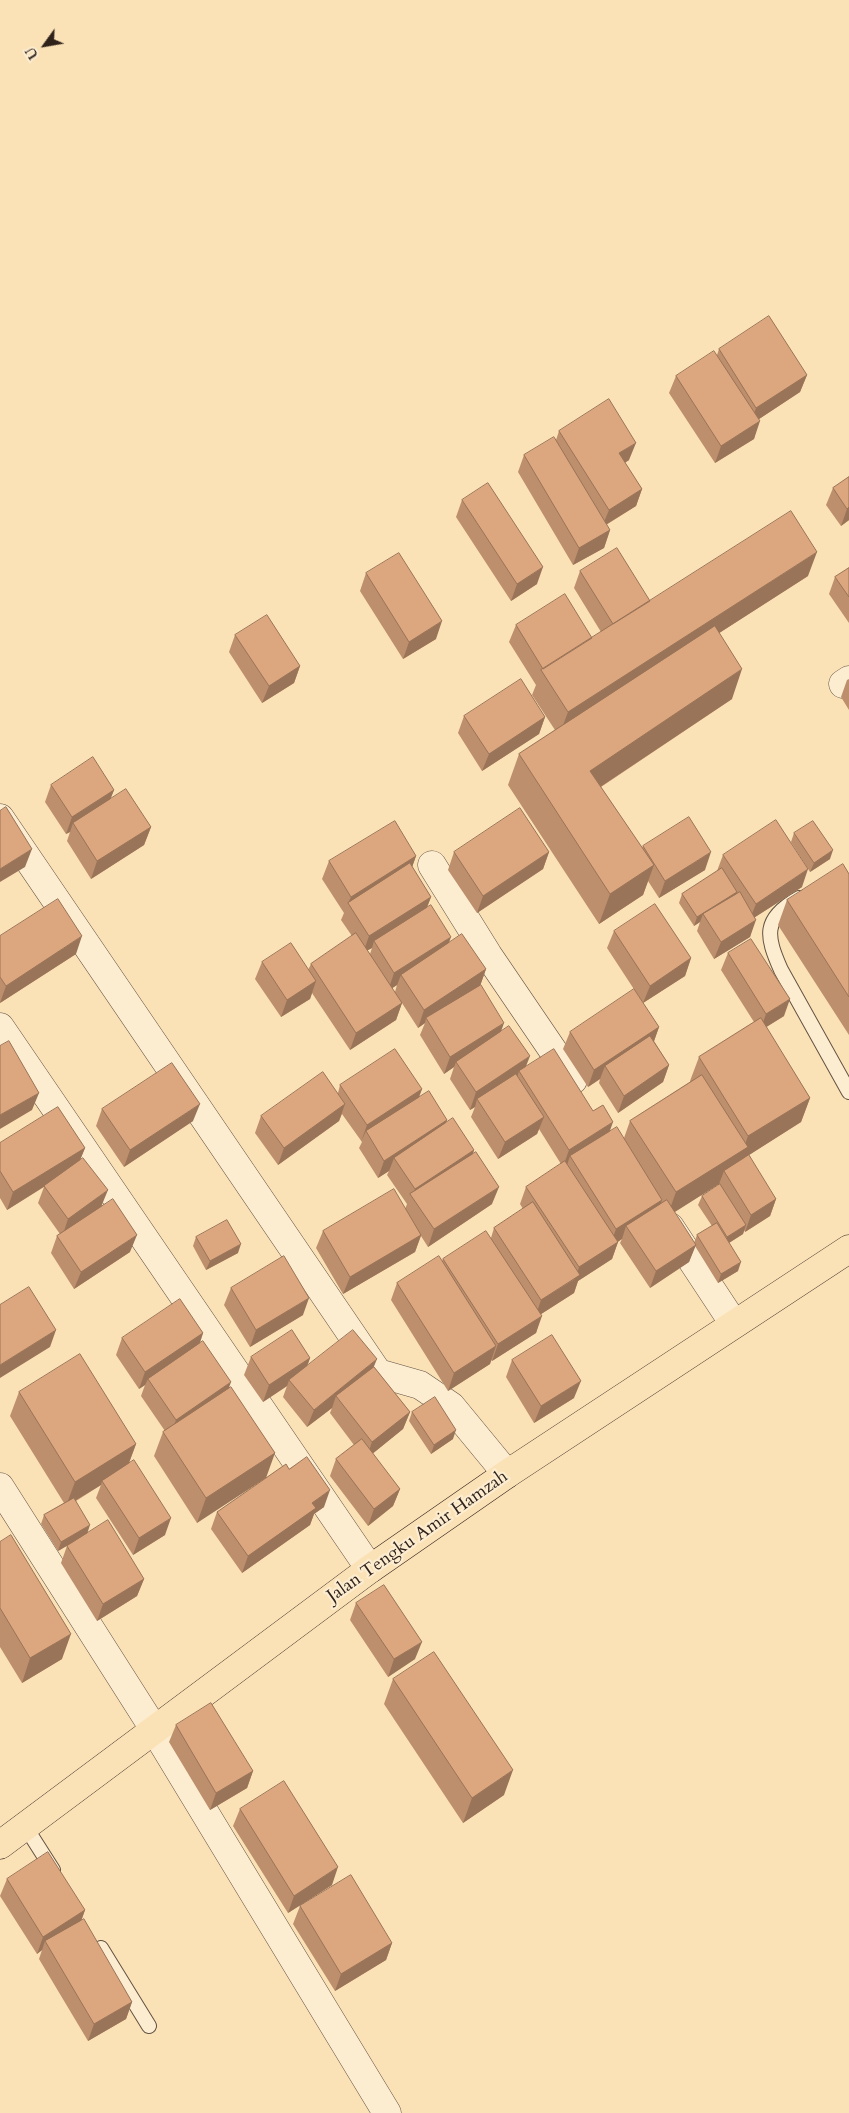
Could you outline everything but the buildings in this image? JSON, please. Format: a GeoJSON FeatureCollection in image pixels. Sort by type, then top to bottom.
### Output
{"type":"FeatureCollection","features":[{"type":"Feature","properties":{"kind":"highway","name":"Jalan Tengku Amir Hamzah"},"geometry":{"type":"LineString","coordinates":[[0,1845],[154,1728],[370,1569],[507,1474],[849,1249]]}},
{"type":"Feature","properties":{"kind":"street"},"geometry":{"type":"LineString","coordinates":[[0,818],[378,1373],[420,1385],[451,1406],[507,1474]]}},
{"type":"Feature","properties":{"kind":"street"},"geometry":{"type":"LineString","coordinates":[[432,865],[488,955],[589,1104]]}},
{"type":"Feature","properties":{"kind":"street"},"geometry":{"type":"LineString","coordinates":[[0,1027],[370,1569]]}},
{"type":"Feature","properties":{"kind":"street"},"geometry":{"type":"LineString","coordinates":[[659,1210],[734,1324]]}},
{"type":"Feature","properties":{"kind":"street"},"geometry":{"type":"LineString","coordinates":[[0,1487],[154,1728],[387,2113]]}},
{"type":"Feature","properties":{"kind":"lane"},"geometry":{"type":"LineString","coordinates":[[813,889],[781,911],[771,922],[769,936],[772,950],[781,970],[849,1092]]}},
{"type":"Feature","properties":{"kind":"lane"},"geometry":{"type":"LineString","coordinates":[[25,1826],[61,1884]]}},
{"type":"Feature","properties":{"kind":"lane"},"geometry":{"type":"LineString","coordinates":[[92,1934],[149,2026]]}}]}
